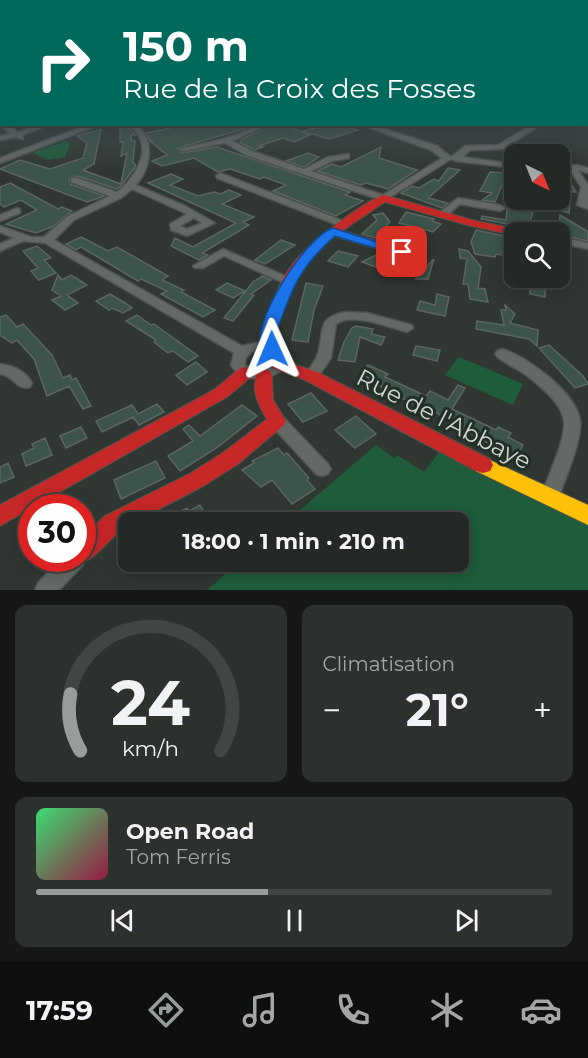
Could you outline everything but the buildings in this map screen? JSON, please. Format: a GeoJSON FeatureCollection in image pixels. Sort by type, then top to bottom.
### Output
{"type":"FeatureCollection","features":[{"type":"Feature","properties":{"kind":"street"},"geometry":{"type":"LineString","coordinates":[[8,126],[7,128],[36,148]]}},
{"type":"Feature","properties":{"kind":"street"},"geometry":{"type":"LineString","coordinates":[[0,138],[17,135],[42,126]]}},
{"type":"Feature","properties":{"kind":"street"},"geometry":{"type":"LineString","coordinates":[[0,161],[93,126]]}},
{"type":"Feature","properties":{"kind":"street"},"geometry":{"type":"LineString","coordinates":[[47,240],[71,218],[118,196],[132,186],[143,172],[145,144],[142,133],[133,126]]}},
{"type":"Feature","properties":{"kind":"street"},"geometry":{"type":"LineString","coordinates":[[183,149],[226,141],[256,129],[252,126]]}},
{"type":"Feature","properties":{"kind":"street"},"geometry":{"type":"LineString","coordinates":[[368,126],[434,148],[452,158],[504,165]]}},
{"type":"Feature","properties":{"kind":"street"},"geometry":{"type":"LineString","coordinates":[[267,347],[267,336],[288,281],[310,251],[338,228],[384,198],[468,148],[500,147],[536,126]]}},
{"type":"Feature","properties":{"kind":"street"},"geometry":{"type":"LineString","coordinates":[[226,141],[249,153],[384,198],[442,215],[504,229]]}},
{"type":"Feature","properties":{"kind":"street"},"geometry":{"type":"LineString","coordinates":[[305,171],[331,159],[346,156]]}},
{"type":"Feature","properties":{"kind":"street"},"geometry":{"type":"LineString","coordinates":[[575,168],[588,159]]}},
{"type":"Feature","properties":{"kind":"street"},"geometry":{"type":"LineString","coordinates":[[570,168],[588,171]]}},
{"type":"Feature","properties":{"kind":"street"},"geometry":{"type":"LineString","coordinates":[[575,168],[585,187],[582,205],[588,206]]}},
{"type":"Feature","properties":{"kind":"street"},"geometry":{"type":"LineString","coordinates":[[220,176],[338,228],[402,252]]}},
{"type":"Feature","properties":{"kind":"street"},"geometry":{"type":"LineString","coordinates":[[74,180],[118,196]]}},
{"type":"Feature","properties":{"kind":"street"},"geometry":{"type":"LineString","coordinates":[[132,186],[194,214]]}},
{"type":"Feature","properties":{"kind":"street"},"geometry":{"type":"LineString","coordinates":[[442,215],[458,201],[500,208]]}},
{"type":"Feature","properties":{"kind":"street"},"geometry":{"type":"LineString","coordinates":[[0,218],[16,211]]}},
{"type":"Feature","properties":{"kind":"street"},"geometry":{"type":"LineString","coordinates":[[0,229],[23,237],[47,240],[242,352]]}},
{"type":"Feature","properties":{"kind":"street"},"geometry":{"type":"LineString","coordinates":[[0,248],[23,237]]}},
{"type":"Feature","properties":{"kind":"street"},"geometry":{"type":"LineString","coordinates":[[570,242],[588,246]]}},
{"type":"Feature","properties":{"kind":"street"},"geometry":{"type":"LineString","coordinates":[[199,266],[223,252],[288,281]]}},
{"type":"Feature","properties":{"kind":"street"},"geometry":{"type":"LineString","coordinates":[[311,376],[324,357],[330,322],[338,315],[351,315],[408,328]]}},
{"type":"Feature","properties":{"kind":"street"},"geometry":{"type":"LineString","coordinates":[[254,347],[267,347],[279,356],[279,364],[275,370],[264,375],[245,373],[238,365],[242,352],[254,347]]}},
{"type":"Feature","properties":{"kind":"street"},"geometry":{"type":"LineString","coordinates":[[502,354],[524,364],[534,373],[562,402],[572,421],[550,497]]}},
{"type":"Feature","properties":{"kind":"street","name":"Rue de l'Abbaye"},"geometry":{"type":"LineString","coordinates":[[279,364],[311,376],[588,515]]}},
{"type":"Feature","properties":{"kind":"street"},"geometry":{"type":"LineString","coordinates":[[0,369],[13,371],[25,383]]}},
{"type":"Feature","properties":{"kind":"street"},"geometry":{"type":"LineString","coordinates":[[0,516],[194,409],[220,393],[245,373]]}},
{"type":"Feature","properties":{"kind":"street"},"geometry":{"type":"LineString","coordinates":[[264,375],[264,401],[277,421],[322,469]]}},
{"type":"Feature","properties":{"kind":"street"},"geometry":{"type":"LineString","coordinates":[[96,539],[113,523],[198,479],[231,458],[277,421]]}},
{"type":"Feature","properties":{"kind":"street"},"geometry":{"type":"LineString","coordinates":[[45,590],[62,572]]}},
{"type":"Feature","properties":{"kind":"green space"},"geometry":{"type":"Polygon","coordinates":[[[65,141],[70,144],[65,157],[48,160],[32,153],[65,141]]]}},
{"type":"Feature","properties":{"kind":"green space"},"geometry":{"type":"Polygon","coordinates":[[[459,357],[523,384],[513,405],[445,375],[459,357]]]}},
{"type":"Feature","properties":{"kind":"green space"},"geometry":{"type":"Polygon","coordinates":[[[376,445],[394,458],[397,455],[424,472],[440,451],[588,523],[588,590],[207,590],[228,572],[469,572],[469,512],[298,512],[376,445]]]}},
{"type":"Feature","properties":{"kind":"traffic: slow"},"geometry":{"type":"LineString","coordinates":[[483,465],[588,515]]}},
{"type":"Feature","properties":{"kind":"traffic: jam"},"geometry":{"type":"LineString","coordinates":[[267,347],[267,336],[288,281],[297,266],[333,232],[384,198],[475,224],[504,229]]}},
{"type":"Feature","properties":{"kind":"traffic: jam"},"geometry":{"type":"LineString","coordinates":[[279,364],[311,376],[483,465]]}},
{"type":"Feature","properties":{"kind":"traffic: jam"},"geometry":{"type":"LineString","coordinates":[[0,516],[194,409],[221,393],[245,373]]}},
{"type":"Feature","properties":{"kind":"traffic: jam"},"geometry":{"type":"LineString","coordinates":[[96,539],[113,523],[198,479],[231,458],[277,421],[264,401],[264,375]]}},
{"type":"Feature","properties":{"kind":"route"},"geometry":{"type":"LineString","coordinates":[[272,349],[267,347],[267,336],[288,281],[310,251],[333,232],[402,252]]}}]}
